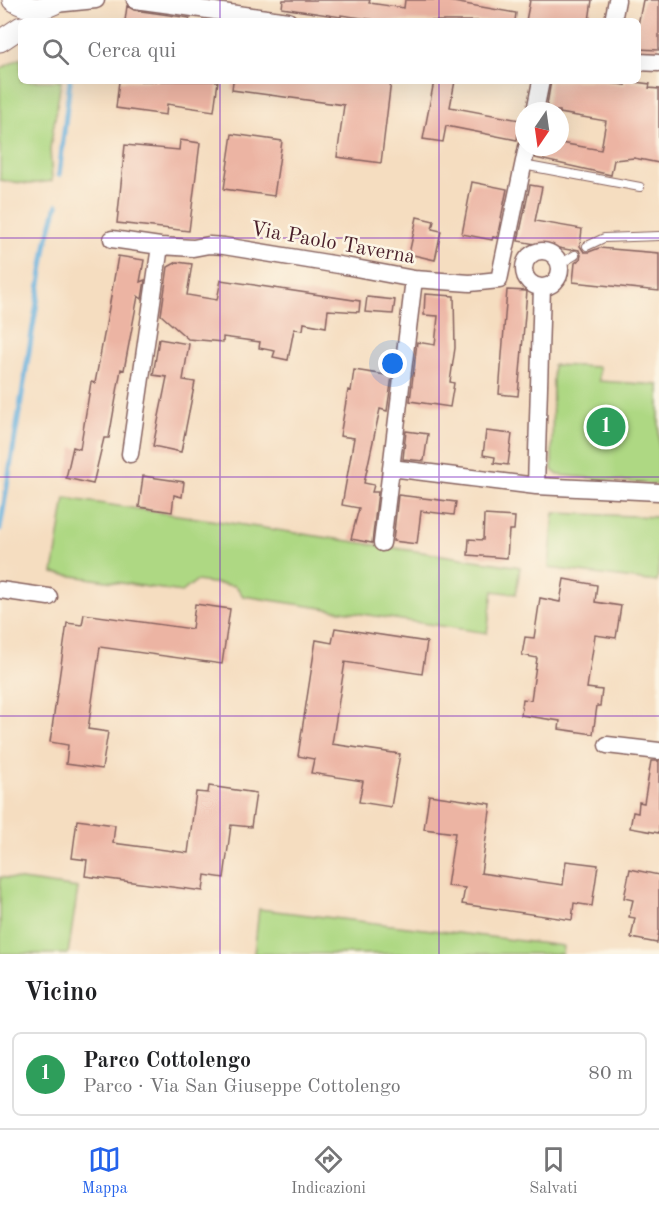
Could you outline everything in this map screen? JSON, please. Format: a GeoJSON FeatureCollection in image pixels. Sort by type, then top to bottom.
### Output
{"type":"FeatureCollection","features":[{"type":"Feature","properties":{"kind":"street"},"geometry":{"type":"LineString","coordinates":[[13,0],[34,9],[54,3],[96,0]]}},
{"type":"Feature","properties":{"kind":"street"},"geometry":{"type":"LineString","coordinates":[[135,0],[245,18]]}},
{"type":"Feature","properties":{"kind":"street"},"geometry":{"type":"LineString","coordinates":[[614,18],[617,0]]}},
{"type":"Feature","properties":{"kind":"street"},"geometry":{"type":"LineString","coordinates":[[34,18],[54,3]]}},
{"type":"Feature","properties":{"kind":"street"},"geometry":{"type":"LineString","coordinates":[[0,41],[18,29]]}},
{"type":"Feature","properties":{"kind":"street"},"geometry":{"type":"LineString","coordinates":[[641,62],[659,63]]}},
{"type":"Feature","properties":{"kind":"street"},"geometry":{"type":"LineString","coordinates":[[537,102],[540,84]]}},
{"type":"Feature","properties":{"kind":"street"},"geometry":{"type":"LineString","coordinates":[[499,280],[525,156]]}},
{"type":"Feature","properties":{"kind":"street"},"geometry":{"type":"LineString","coordinates":[[509,237],[520,250],[528,265],[533,285],[542,287],[558,278],[560,267],[555,258],[546,252],[536,253],[528,265]]}},
{"type":"Feature","properties":{"kind":"street","name":"Via Paolo Taverna"},"geometry":{"type":"LineString","coordinates":[[112,239],[160,246],[193,248],[208,245],[224,246],[414,279],[471,283],[499,280],[528,265]]}},
{"type":"Feature","properties":{"kind":"street"},"geometry":{"type":"LineString","coordinates":[[130,454],[160,246]]}},
{"type":"Feature","properties":{"kind":"street"},"geometry":{"type":"LineString","coordinates":[[382,543],[414,279]]}},
{"type":"Feature","properties":{"kind":"street"},"geometry":{"type":"LineString","coordinates":[[536,486],[542,287]]}},
{"type":"Feature","properties":{"kind":"street"},"geometry":{"type":"LineString","coordinates":[[391,468],[536,486],[659,492]]}},
{"type":"Feature","properties":{"kind":"street"},"geometry":{"type":"LineString","coordinates":[[0,590],[49,597]]}},
{"type":"Feature","properties":{"kind":"street"},"geometry":{"type":"LineString","coordinates":[[607,745],[659,751]]}},
{"type":"Feature","properties":{"kind":"lane"},"geometry":{"type":"LineString","coordinates":[[523,165],[640,188]]}},
{"type":"Feature","properties":{"kind":"lane"},"geometry":{"type":"LineString","coordinates":[[587,246],[604,238],[659,236]]}},
{"type":"Feature","properties":{"kind":"lane"},"geometry":{"type":"LineString","coordinates":[[557,261],[565,261],[575,255]]}},
{"type":"Feature","properties":{"kind":"green space"},"geometry":{"type":"Polygon","coordinates":[[[18,60],[18,84],[61,84],[50,149],[52,181],[29,184],[0,180],[0,69],[18,60]]]}},
{"type":"Feature","properties":{"kind":"green space"},"geometry":{"type":"Polygon","coordinates":[[[553,365],[599,367],[599,381],[659,385],[659,485],[558,475],[552,470],[553,365]]]}},
{"type":"Feature","properties":{"kind":"green space"},"geometry":{"type":"Polygon","coordinates":[[[65,498],[520,567],[516,594],[493,591],[487,633],[243,596],[236,586],[196,581],[182,592],[53,573],[65,498]]]}},
{"type":"Feature","properties":{"kind":"green space"},"geometry":{"type":"Polygon","coordinates":[[[554,513],[659,517],[657,582],[549,568],[554,513]]]}},
{"type":"Feature","properties":{"kind":"green space"},"geometry":{"type":"Polygon","coordinates":[[[0,877],[78,888],[68,954],[0,954],[0,877]]]}},
{"type":"Feature","properties":{"kind":"green space"},"geometry":{"type":"Polygon","coordinates":[[[259,909],[563,946],[562,954],[254,954],[259,909]]]}},
{"type":"Feature","properties":{"kind":"building"},"geometry":{"type":"Polygon","coordinates":[[[283,0],[370,0],[369,3],[404,8],[405,0],[442,0],[516,13],[515,18],[362,18],[282,8],[283,0]]]}},
{"type":"Feature","properties":{"kind":"building"},"geometry":{"type":"Polygon","coordinates":[[[530,0],[592,0],[589,18],[527,18],[530,0]]]}},
{"type":"Feature","properties":{"kind":"building"},"geometry":{"type":"Polygon","coordinates":[[[643,0],[659,0],[659,50],[641,49],[639,18],[643,0]]]}},
{"type":"Feature","properties":{"kind":"building"},"geometry":{"type":"Polygon","coordinates":[[[127,6],[134,10],[190,18],[125,18],[127,6]]]}},
{"type":"Feature","properties":{"kind":"building"},"geometry":{"type":"Polygon","coordinates":[[[641,83],[650,84],[649,88],[659,89],[659,163],[634,158],[614,160],[611,175],[535,158],[535,156],[569,156],[569,145],[601,150],[606,121],[569,115],[569,102],[548,102],[550,84],[626,85],[641,83]]]}},
{"type":"Feature","properties":{"kind":"building"},"geometry":{"type":"Polygon","coordinates":[[[119,84],[218,84],[214,111],[167,104],[166,115],[116,108],[119,84]]]}},
{"type":"Feature","properties":{"kind":"building"},"geometry":{"type":"Polygon","coordinates":[[[233,84],[391,84],[381,163],[337,157],[344,105],[232,90],[233,84]]]}},
{"type":"Feature","properties":{"kind":"building"},"geometry":{"type":"Polygon","coordinates":[[[433,84],[454,84],[450,107],[515,119],[515,140],[446,126],[443,142],[423,139],[433,84]]]}},
{"type":"Feature","properties":{"kind":"building"},"geometry":{"type":"Polygon","coordinates":[[[232,134],[282,141],[274,196],[224,189],[232,134]]]}},
{"type":"Feature","properties":{"kind":"building"},"geometry":{"type":"Polygon","coordinates":[[[180,140],[200,143],[189,231],[117,223],[125,145],[179,150],[180,140]]]}},
{"type":"Feature","properties":{"kind":"building"},"geometry":{"type":"Polygon","coordinates":[[[472,182],[507,189],[497,238],[493,237],[492,240],[462,234],[472,182]]]}},
{"type":"Feature","properties":{"kind":"building"},"geometry":{"type":"Polygon","coordinates":[[[530,185],[542,187],[535,221],[582,229],[580,246],[584,252],[599,248],[659,253],[659,291],[573,282],[575,263],[581,255],[579,250],[518,241],[530,185]]]}},
{"type":"Feature","properties":{"kind":"building"},"geometry":{"type":"Polygon","coordinates":[[[417,217],[434,221],[432,229],[441,231],[435,260],[409,254],[417,217]]]}},
{"type":"Feature","properties":{"kind":"building"},"geometry":{"type":"Polygon","coordinates":[[[118,256],[144,260],[140,282],[145,280],[142,299],[138,296],[124,370],[121,369],[109,438],[104,438],[93,484],[66,478],[73,447],[80,449],[91,382],[95,383],[118,256]]]}},
{"type":"Feature","properties":{"kind":"building"},"geometry":{"type":"Polygon","coordinates":[[[177,262],[192,264],[187,295],[217,300],[221,280],[360,301],[359,312],[328,310],[326,327],[304,323],[303,330],[294,329],[288,360],[273,357],[275,351],[259,348],[260,342],[223,337],[223,342],[188,339],[161,315],[168,267],[177,262]]]}},
{"type":"Feature","properties":{"kind":"building"},"geometry":{"type":"Polygon","coordinates":[[[507,290],[527,291],[518,396],[499,394],[507,290]]]}},
{"type":"Feature","properties":{"kind":"building"},"geometry":{"type":"Polygon","coordinates":[[[425,294],[454,296],[455,348],[450,382],[454,383],[450,407],[410,401],[417,342],[435,345],[438,316],[424,315],[425,294]]]}},
{"type":"Feature","properties":{"kind":"building"},"geometry":{"type":"Polygon","coordinates":[[[367,297],[395,300],[393,314],[365,312],[367,297]]]}},
{"type":"Feature","properties":{"kind":"building"},"geometry":{"type":"Polygon","coordinates":[[[159,339],[189,344],[183,380],[195,382],[181,452],[153,446],[167,377],[153,375],[159,339]]]}},
{"type":"Feature","properties":{"kind":"building"},"geometry":{"type":"Polygon","coordinates":[[[354,370],[392,376],[387,411],[380,409],[364,483],[374,485],[372,492],[378,492],[372,543],[351,539],[359,508],[342,505],[354,438],[340,436],[354,370]]]}},
{"type":"Feature","properties":{"kind":"building"},"geometry":{"type":"Polygon","coordinates":[[[406,431],[428,434],[424,461],[403,459],[406,431]]]}},
{"type":"Feature","properties":{"kind":"building"},"geometry":{"type":"Polygon","coordinates":[[[486,431],[512,434],[508,465],[494,463],[495,457],[483,455],[486,431]]]}},
{"type":"Feature","properties":{"kind":"building"},"geometry":{"type":"Polygon","coordinates":[[[143,476],[184,482],[182,497],[174,495],[172,512],[139,507],[143,476]]]}},
{"type":"Feature","properties":{"kind":"building"},"geometry":{"type":"Polygon","coordinates":[[[398,495],[456,502],[454,515],[421,511],[417,544],[393,541],[398,495]]]}},
{"type":"Feature","properties":{"kind":"building"},"geometry":{"type":"Polygon","coordinates":[[[484,515],[515,517],[514,530],[509,530],[507,558],[468,555],[469,539],[483,540],[484,515]]]}},
{"type":"Feature","properties":{"kind":"building"},"geometry":{"type":"Polygon","coordinates":[[[564,579],[597,585],[595,602],[621,606],[616,638],[595,635],[587,688],[602,690],[593,734],[559,729],[560,721],[521,715],[523,699],[531,700],[537,658],[522,655],[525,637],[534,638],[540,598],[560,602],[564,579]]]}},
{"type":"Feature","properties":{"kind":"building"},"geometry":{"type":"Polygon","coordinates":[[[195,604],[230,609],[222,664],[100,647],[88,729],[108,732],[102,769],[66,764],[68,745],[50,742],[67,623],[82,625],[84,614],[192,629],[195,604]]]}},
{"type":"Feature","properties":{"kind":"building"},"geometry":{"type":"Polygon","coordinates":[[[335,628],[427,642],[422,674],[345,662],[332,744],[400,754],[391,807],[359,802],[363,781],[311,773],[314,759],[298,756],[316,640],[332,643],[335,628]]]}},
{"type":"Feature","properties":{"kind":"building"},"geometry":{"type":"Polygon","coordinates":[[[651,761],[659,761],[659,833],[630,828],[633,812],[638,813],[639,802],[644,803],[651,761]]]}},
{"type":"Feature","properties":{"kind":"building"},"geometry":{"type":"Polygon","coordinates":[[[209,786],[256,793],[251,827],[231,825],[224,878],[205,875],[203,891],[85,876],[87,860],[72,858],[77,820],[115,825],[113,843],[188,853],[196,792],[208,793],[209,786]]]}},
{"type":"Feature","properties":{"kind":"building"},"geometry":{"type":"Polygon","coordinates":[[[429,795],[491,804],[481,873],[563,885],[566,861],[598,865],[592,906],[574,903],[572,920],[462,904],[465,888],[447,886],[455,833],[424,829],[429,795]]]}},
{"type":"Feature","properties":{"kind":"building"},"geometry":{"type":"Polygon","coordinates":[[[630,869],[659,875],[657,943],[631,938],[635,918],[629,917],[633,900],[624,898],[630,869]]]}},
{"type":"Feature","properties":{"kind":"waterway"},"geometry":{"type":"LineString","coordinates":[[59,175],[70,84]]}},
{"type":"Feature","properties":{"kind":"waterway"},"geometry":{"type":"LineString","coordinates":[[0,529],[47,241],[57,205]]}},
{"type":"Feature","properties":{"kind":"place","name":"Parco Cottolengo"},"geometry":{"type":"Point","coordinates":[606,427]}}]}
